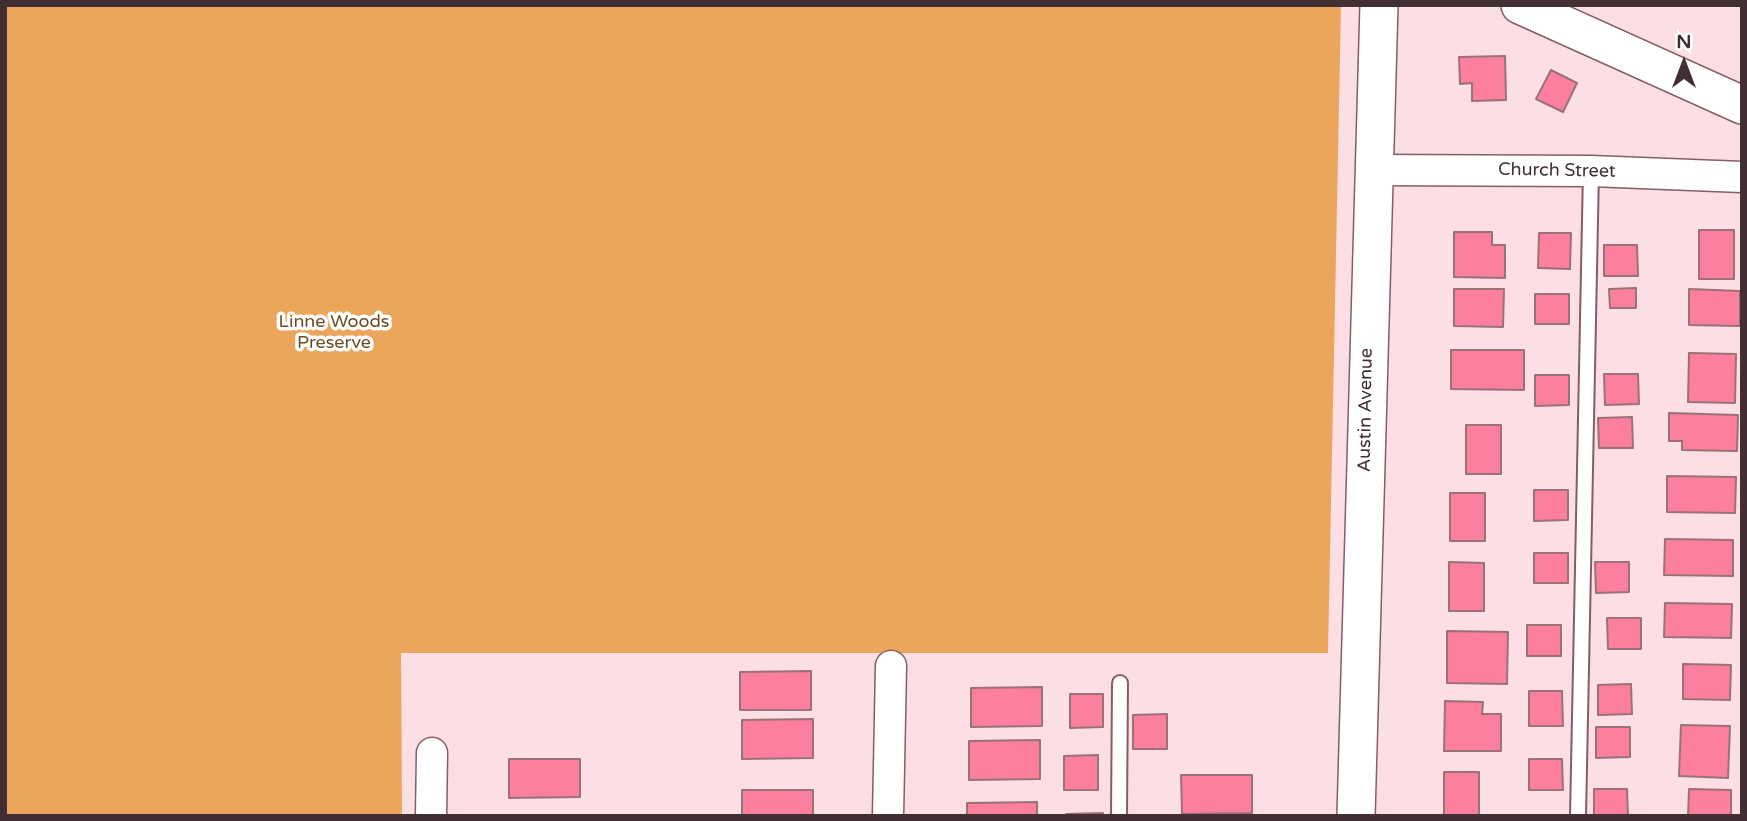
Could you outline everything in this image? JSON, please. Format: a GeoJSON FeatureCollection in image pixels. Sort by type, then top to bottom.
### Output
{"type":"FeatureCollection","features":[{"type":"Feature","properties":{"kind":"street","name":"Austin Avenue"},"geometry":{"type":"LineString","coordinates":[[1356,816],[1372,170],[1379,5]]}},
{"type":"Feature","properties":{"kind":"street"},"geometry":{"type":"LineString","coordinates":[[1520,5],[1742,105]]}},
{"type":"Feature","properties":{"kind":"street","name":"Church Street"},"geometry":{"type":"LineString","coordinates":[[1372,170],[1591,171],[1742,177]]}},
{"type":"Feature","properties":{"kind":"street"},"geometry":{"type":"LineString","coordinates":[[888,816],[891,666]]}},
{"type":"Feature","properties":{"kind":"street"},"geometry":{"type":"LineString","coordinates":[[431,816],[432,753]]}},
{"type":"Feature","properties":{"kind":"lane"},"geometry":{"type":"LineString","coordinates":[[1578,816],[1591,171]]}},
{"type":"Feature","properties":{"kind":"lane"},"geometry":{"type":"LineString","coordinates":[[1119,816],[1120,683]]}},
{"type":"Feature","properties":{"kind":"green space","name":"Linne Woods Preserve"},"geometry":{"type":"Polygon","coordinates":[[[5,5],[1341,5],[1328,653],[401,653],[402,816],[5,816],[5,5]]]}},
{"type":"Feature","properties":{"kind":"building"},"geometry":{"type":"Polygon","coordinates":[[[1505,56],[1506,100],[1472,101],[1472,83],[1460,84],[1459,57],[1505,56]]]}},
{"type":"Feature","properties":{"kind":"building"},"geometry":{"type":"Polygon","coordinates":[[[1551,70],[1577,83],[1563,112],[1536,99],[1551,70]]]}},
{"type":"Feature","properties":{"kind":"building"},"geometry":{"type":"Polygon","coordinates":[[[1699,230],[1734,230],[1734,279],[1699,279],[1699,230]]]}},
{"type":"Feature","properties":{"kind":"building"},"geometry":{"type":"Polygon","coordinates":[[[1454,232],[1492,232],[1492,245],[1505,245],[1505,278],[1454,277],[1454,232]]]}},
{"type":"Feature","properties":{"kind":"building"},"geometry":{"type":"Polygon","coordinates":[[[1539,233],[1571,233],[1570,269],[1538,268],[1539,233]]]}},
{"type":"Feature","properties":{"kind":"building"},"geometry":{"type":"Polygon","coordinates":[[[1604,245],[1637,245],[1638,276],[1604,276],[1604,245]]]}},
{"type":"Feature","properties":{"kind":"building"},"geometry":{"type":"Polygon","coordinates":[[[1636,288],[1636,308],[1610,308],[1609,289],[1636,288]]]}},
{"type":"Feature","properties":{"kind":"building"},"geometry":{"type":"Polygon","coordinates":[[[1454,289],[1504,289],[1503,327],[1454,326],[1454,289]]]}},
{"type":"Feature","properties":{"kind":"building"},"geometry":{"type":"Polygon","coordinates":[[[1689,289],[1740,291],[1740,326],[1689,325],[1689,289]]]}},
{"type":"Feature","properties":{"kind":"building"},"geometry":{"type":"Polygon","coordinates":[[[1535,294],[1569,294],[1569,324],[1535,324],[1535,294]]]}},
{"type":"Feature","properties":{"kind":"building"},"geometry":{"type":"Polygon","coordinates":[[[1451,350],[1524,350],[1524,390],[1451,389],[1451,350]]]}},
{"type":"Feature","properties":{"kind":"building"},"geometry":{"type":"Polygon","coordinates":[[[1689,353],[1736,354],[1735,403],[1688,402],[1689,353]]]}},
{"type":"Feature","properties":{"kind":"building"},"geometry":{"type":"Polygon","coordinates":[[[1604,374],[1638,374],[1639,404],[1605,405],[1604,374]]]}},
{"type":"Feature","properties":{"kind":"building"},"geometry":{"type":"Polygon","coordinates":[[[1535,375],[1569,375],[1569,405],[1535,406],[1535,375]]]}},
{"type":"Feature","properties":{"kind":"building"},"geometry":{"type":"Polygon","coordinates":[[[1669,413],[1738,415],[1737,451],[1682,450],[1682,441],[1669,441],[1669,413]]]}},
{"type":"Feature","properties":{"kind":"building"},"geometry":{"type":"Polygon","coordinates":[[[1632,417],[1633,448],[1599,448],[1598,418],[1632,417]]]}},
{"type":"Feature","properties":{"kind":"building"},"geometry":{"type":"Polygon","coordinates":[[[1466,425],[1501,425],[1501,474],[1466,474],[1466,425]]]}},
{"type":"Feature","properties":{"kind":"building"},"geometry":{"type":"Polygon","coordinates":[[[1667,476],[1736,477],[1735,513],[1667,512],[1667,476]]]}},
{"type":"Feature","properties":{"kind":"building"},"geometry":{"type":"Polygon","coordinates":[[[1534,490],[1568,490],[1568,520],[1534,521],[1534,490]]]}},
{"type":"Feature","properties":{"kind":"building"},"geometry":{"type":"Polygon","coordinates":[[[1450,493],[1485,493],[1485,541],[1450,541],[1450,493]]]}},
{"type":"Feature","properties":{"kind":"building"},"geometry":{"type":"Polygon","coordinates":[[[1665,539],[1733,540],[1733,576],[1664,575],[1665,539]]]}},
{"type":"Feature","properties":{"kind":"building"},"geometry":{"type":"Polygon","coordinates":[[[1534,553],[1568,553],[1568,583],[1534,583],[1534,553]]]}},
{"type":"Feature","properties":{"kind":"building"},"geometry":{"type":"Polygon","coordinates":[[[1449,562],[1484,563],[1484,611],[1449,611],[1449,562]]]}},
{"type":"Feature","properties":{"kind":"building"},"geometry":{"type":"Polygon","coordinates":[[[1595,562],[1629,562],[1629,592],[1596,593],[1595,562]]]}},
{"type":"Feature","properties":{"kind":"building"},"geometry":{"type":"Polygon","coordinates":[[[1665,603],[1732,604],[1731,638],[1664,637],[1665,603]]]}},
{"type":"Feature","properties":{"kind":"building"},"geometry":{"type":"Polygon","coordinates":[[[1607,618],[1641,618],[1641,649],[1608,649],[1607,618]]]}},
{"type":"Feature","properties":{"kind":"building"},"geometry":{"type":"Polygon","coordinates":[[[1527,625],[1561,625],[1561,656],[1527,656],[1527,625]]]}},
{"type":"Feature","properties":{"kind":"building"},"geometry":{"type":"Polygon","coordinates":[[[1447,631],[1508,632],[1507,684],[1447,683],[1447,631]]]}},
{"type":"Feature","properties":{"kind":"building"},"geometry":{"type":"Polygon","coordinates":[[[1683,664],[1731,665],[1730,700],[1683,699],[1683,664]]]}},
{"type":"Feature","properties":{"kind":"building"},"geometry":{"type":"Polygon","coordinates":[[[811,671],[811,710],[740,710],[740,672],[811,671]]]}},
{"type":"Feature","properties":{"kind":"building"},"geometry":{"type":"Polygon","coordinates":[[[1631,684],[1632,714],[1598,715],[1598,685],[1631,684]]]}},
{"type":"Feature","properties":{"kind":"building"},"geometry":{"type":"Polygon","coordinates":[[[1042,687],[1042,726],[971,727],[971,688],[1042,687]]]}},
{"type":"Feature","properties":{"kind":"building"},"geometry":{"type":"Polygon","coordinates":[[[1529,691],[1562,691],[1563,726],[1529,726],[1529,691]]]}},
{"type":"Feature","properties":{"kind":"building"},"geometry":{"type":"Polygon","coordinates":[[[1070,694],[1103,694],[1103,727],[1070,728],[1070,694]]]}},
{"type":"Feature","properties":{"kind":"building"},"geometry":{"type":"Polygon","coordinates":[[[1445,701],[1483,702],[1482,714],[1501,714],[1501,751],[1444,751],[1445,701]]]}},
{"type":"Feature","properties":{"kind":"building"},"geometry":{"type":"Polygon","coordinates":[[[1167,714],[1167,749],[1133,749],[1133,715],[1167,714]]]}},
{"type":"Feature","properties":{"kind":"building"},"geometry":{"type":"Polygon","coordinates":[[[813,719],[813,758],[742,759],[742,720],[813,719]]]}},
{"type":"Feature","properties":{"kind":"building"},"geometry":{"type":"Polygon","coordinates":[[[1681,725],[1730,726],[1728,778],[1679,776],[1681,725]]]}},
{"type":"Feature","properties":{"kind":"building"},"geometry":{"type":"Polygon","coordinates":[[[1596,727],[1630,727],[1630,757],[1596,758],[1596,727]]]}},
{"type":"Feature","properties":{"kind":"building"},"geometry":{"type":"Polygon","coordinates":[[[1040,740],[1040,779],[969,780],[969,741],[1040,740]]]}},
{"type":"Feature","properties":{"kind":"building"},"geometry":{"type":"Polygon","coordinates":[[[1098,755],[1098,790],[1064,790],[1064,756],[1098,755]]]}},
{"type":"Feature","properties":{"kind":"building"},"geometry":{"type":"Polygon","coordinates":[[[509,759],[580,759],[580,797],[509,798],[509,759]]]}},
{"type":"Feature","properties":{"kind":"building"},"geometry":{"type":"Polygon","coordinates":[[[1529,759],[1562,759],[1563,790],[1529,790],[1529,759]]]}},
{"type":"Feature","properties":{"kind":"building"},"geometry":{"type":"Polygon","coordinates":[[[1444,772],[1479,772],[1479,816],[1444,816],[1444,772]]]}},
{"type":"Feature","properties":{"kind":"building"},"geometry":{"type":"Polygon","coordinates":[[[1181,775],[1252,775],[1252,813],[1182,814],[1181,775]]]}},
{"type":"Feature","properties":{"kind":"building"},"geometry":{"type":"Polygon","coordinates":[[[1594,789],[1627,789],[1628,816],[1594,816],[1594,789]]]}},
{"type":"Feature","properties":{"kind":"building"},"geometry":{"type":"Polygon","coordinates":[[[1689,789],[1731,790],[1731,816],[1688,816],[1689,789]]]}},
{"type":"Feature","properties":{"kind":"building"},"geometry":{"type":"Polygon","coordinates":[[[742,790],[813,790],[813,816],[742,816],[742,790]]]}},
{"type":"Feature","properties":{"kind":"building"},"geometry":{"type":"Polygon","coordinates":[[[1037,802],[1037,816],[967,816],[967,803],[1037,802]]]}},
{"type":"Feature","properties":{"kind":"building"},"geometry":{"type":"Polygon","coordinates":[[[1103,813],[1103,816],[1066,816],[1066,814],[1103,813]]]}}]}
